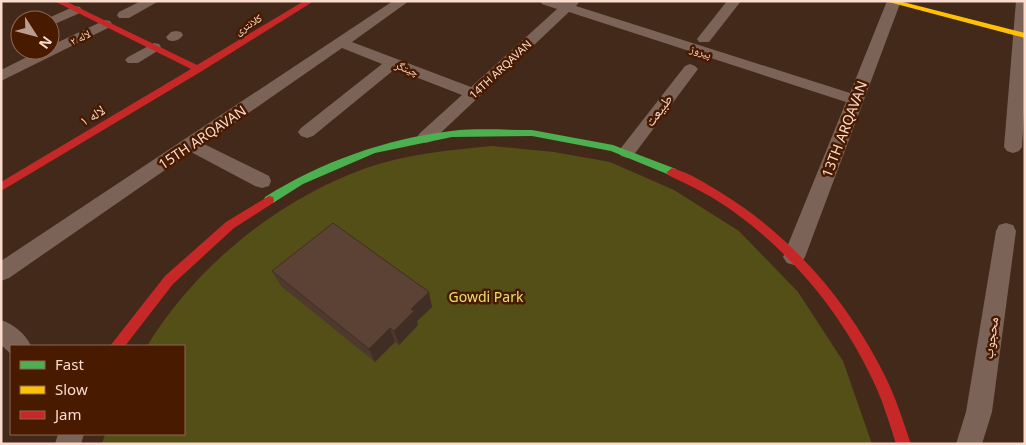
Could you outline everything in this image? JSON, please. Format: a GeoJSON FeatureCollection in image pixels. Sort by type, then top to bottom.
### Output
{"type":"FeatureCollection","features":[{"type":"Feature","properties":{"kind":"street"},"geometry":{"type":"LineString","coordinates":[[58,1],[199,69]]}},
{"type":"Feature","properties":{"kind":"street"},"geometry":{"type":"LineString","coordinates":[[120,13],[152,1]]}},
{"type":"Feature","properties":{"kind":"street","name":"کلانتری"},"geometry":{"type":"LineString","coordinates":[[199,69],[310,1]]}},
{"type":"Feature","properties":{"kind":"street","name":"15TH ARQAVAN"},"geometry":{"type":"LineString","coordinates":[[1,272],[402,1]]}},
{"type":"Feature","properties":{"kind":"street","name":"پیروز"},"geometry":{"type":"LineString","coordinates":[[547,1],[570,4],[856,100]]}},
{"type":"Feature","properties":{"kind":"street"},"geometry":{"type":"LineString","coordinates":[[704,39],[734,1]]}},
{"type":"Feature","properties":{"kind":"street"},"geometry":{"type":"LineString","coordinates":[[1013,147],[1023,35],[1024,1]]}},
{"type":"Feature","properties":{"kind":"street"},"geometry":{"type":"LineString","coordinates":[[893,2],[1023,35]]}},
{"type":"Feature","properties":{"kind":"street","name":"13TH ARQAVAN"},"geometry":{"type":"LineString","coordinates":[[794,257],[893,2]]}},
{"type":"Feature","properties":{"kind":"street","name":"14TH ARQAVAN"},"geometry":{"type":"LineString","coordinates":[[426,136],[570,4]]}},
{"type":"Feature","properties":{"kind":"street"},"geometry":{"type":"LineString","coordinates":[[60,17],[75,10]]}},
{"type":"Feature","properties":{"kind":"street"},"geometry":{"type":"LineString","coordinates":[[120,13],[140,22]]}},
{"type":"Feature","properties":{"kind":"street","name":"لاله ۲"},"geometry":{"type":"LineString","coordinates":[[1,76],[105,24]]}},
{"type":"Feature","properties":{"kind":"street","name":"چیتگر"},"geometry":{"type":"LineString","coordinates":[[341,43],[473,93]]}},
{"type":"Feature","properties":{"kind":"street"},"geometry":{"type":"LineString","coordinates":[[133,60],[154,47]]}},
{"type":"Feature","properties":{"kind":"street"},"geometry":{"type":"LineString","coordinates":[[199,50],[217,58]]}},
{"type":"Feature","properties":{"kind":"street"},"geometry":{"type":"LineString","coordinates":[[307,132],[392,62]]}},
{"type":"Feature","properties":{"kind":"street","name":"لاله ۱"},"geometry":{"type":"LineString","coordinates":[[1,187],[199,69]]}},
{"type":"Feature","properties":{"kind":"street","name":"طبیعت"},"geometry":{"type":"LineString","coordinates":[[627,152],[690,69]]}},
{"type":"Feature","properties":{"kind":"street"},"geometry":{"type":"LineString","coordinates":[[118,345],[157,293],[195,253],[235,219],[277,192],[326,167],[376,148],[426,136],[477,131],[527,132],[578,138],[627,152],[671,169],[713,192],[755,221],[794,257],[839,310],[872,367],[904,444]]}},
{"type":"Feature","properties":{"kind":"street"},"geometry":{"type":"LineString","coordinates":[[190,144],[262,181]]}},
{"type":"Feature","properties":{"kind":"street","name":"محجوب"},"geometry":{"type":"LineString","coordinates":[[969,444],[979,412],[1006,231]]}},
{"type":"Feature","properties":{"kind":"street"},"geometry":{"type":"LineString","coordinates":[[1,330],[18,345]]}},
{"type":"Feature","properties":{"kind":"green space","name":"Gowdi Park"},"geometry":{"type":"Polygon","coordinates":[[[492,146],[554,152],[610,162],[674,190],[739,231],[798,292],[843,361],[872,444],[102,444],[105,435],[185,435],[185,345],[148,345],[189,289],[214,263],[242,239],[271,217],[301,198],[333,182],[381,163],[444,151],[492,146]]]}},
{"type":"Feature","properties":{"kind":"building"},"geometry":{"type":"Polygon","coordinates":[[[333,223],[429,292],[411,309],[414,311],[394,331],[390,328],[369,349],[272,271],[333,223]]]}},
{"type":"Feature","properties":{"kind":"traffic: fast"},"geometry":{"type":"LineString","coordinates":[[269,200],[299,181],[373,150],[452,134],[532,133],[613,148],[672,172]]}},
{"type":"Feature","properties":{"kind":"traffic: slow"},"geometry":{"type":"LineString","coordinates":[[889,1],[1025,36]]}},
{"type":"Feature","properties":{"kind":"traffic: jam"},"geometry":{"type":"LineString","coordinates":[[58,1],[199,69]]}},
{"type":"Feature","properties":{"kind":"traffic: jam"},"geometry":{"type":"LineString","coordinates":[[1,187],[310,1]]}},
{"type":"Feature","properties":{"kind":"traffic: jam"},"geometry":{"type":"LineString","coordinates":[[672,172],[706,188],[738,208],[767,231],[819,285],[842,315],[880,380],[904,444]]}},
{"type":"Feature","properties":{"kind":"traffic: jam"},"geometry":{"type":"LineString","coordinates":[[118,345],[169,280],[230,225],[269,200]]}}]}
